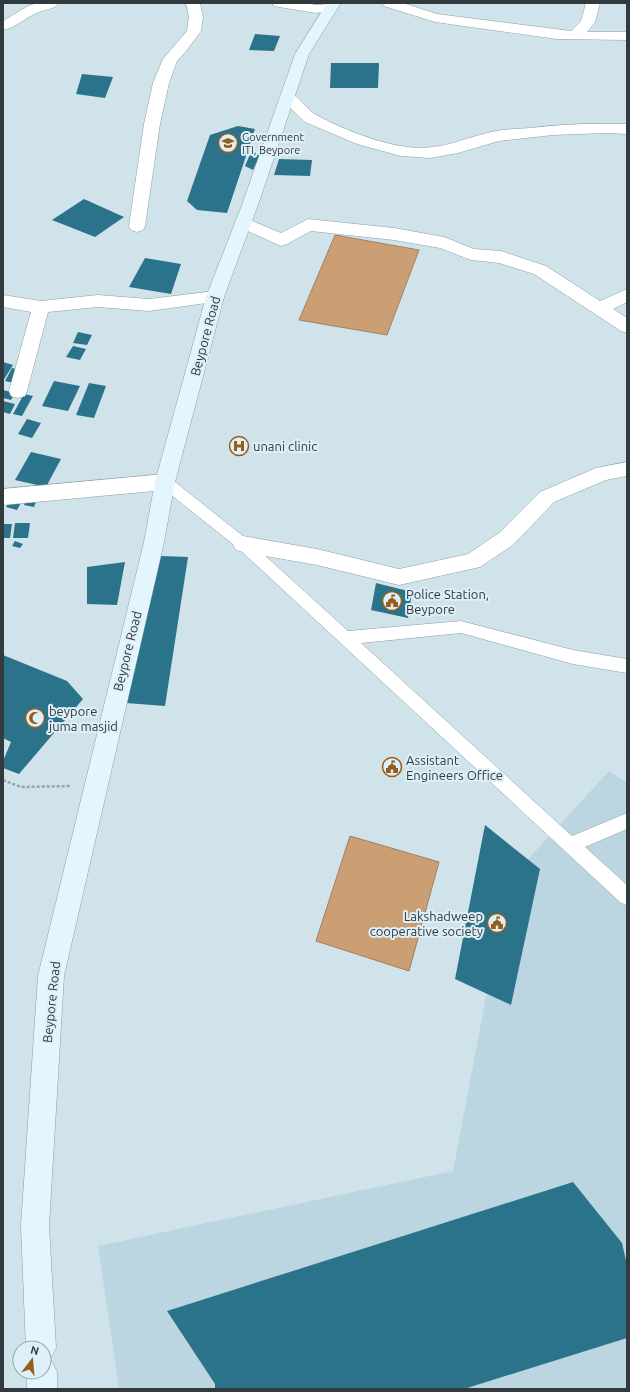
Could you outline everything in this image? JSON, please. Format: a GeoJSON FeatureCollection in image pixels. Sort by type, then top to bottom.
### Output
{"type":"FeatureCollection","features":[{"type":"Feature","properties":{"kind":"main road","name":"Beypore Road"},"geometry":{"type":"LineString","coordinates":[[40,1340],[35,1226],[51,976],[154,542],[165,482],[215,297],[302,54],[333,3]]}},
{"type":"Feature","properties":{"kind":"street"},"geometry":{"type":"LineString","coordinates":[[3,26],[9,24],[33,9],[52,3]]}},
{"type":"Feature","properties":{"kind":"street"},"geometry":{"type":"LineString","coordinates":[[137,226],[152,124],[160,83],[170,59],[194,31],[196,17],[193,3]]}},
{"type":"Feature","properties":{"kind":"street"},"geometry":{"type":"LineString","coordinates":[[279,3],[316,10],[330,7],[333,3]]}},
{"type":"Feature","properties":{"kind":"street"},"geometry":{"type":"LineString","coordinates":[[389,3],[435,18],[557,35],[627,36]]}},
{"type":"Feature","properties":{"kind":"street"},"geometry":{"type":"LineString","coordinates":[[575,36],[588,22],[593,3]]}},
{"type":"Feature","properties":{"kind":"street"},"geometry":{"type":"LineString","coordinates":[[287,98],[311,119],[363,141],[401,151],[430,153],[458,148],[497,136],[553,130],[607,128],[627,129]]}},
{"type":"Feature","properties":{"kind":"street"},"geometry":{"type":"LineString","coordinates":[[243,222],[281,240],[308,225],[394,234],[444,243],[471,254],[501,257],[540,270],[627,327]]}},
{"type":"Feature","properties":{"kind":"street"},"geometry":{"type":"LineString","coordinates":[[599,309],[627,295]]}},
{"type":"Feature","properties":{"kind":"street"},"geometry":{"type":"LineString","coordinates":[[3,301],[41,307],[98,301],[149,305],[215,297]]}},
{"type":"Feature","properties":{"kind":"street"},"geometry":{"type":"LineString","coordinates":[[18,390],[41,307]]}},
{"type":"Feature","properties":{"kind":"street"},"geometry":{"type":"LineString","coordinates":[[242,544],[317,557],[399,577],[473,561],[506,539],[547,497],[603,473],[627,469]]}},
{"type":"Feature","properties":{"kind":"street"},"geometry":{"type":"LineString","coordinates":[[3,497],[165,482]]}},
{"type":"Feature","properties":{"kind":"lane"},"geometry":{"type":"LineString","coordinates":[[165,482],[242,544],[627,897]]}},
{"type":"Feature","properties":{"kind":"lane"},"geometry":{"type":"LineString","coordinates":[[344,638],[460,627],[573,657],[627,666]]}},
{"type":"Feature","properties":{"kind":"lane"},"geometry":{"type":"LineString","coordinates":[[569,845],[627,821]]}},
{"type":"Feature","properties":{"kind":"path"},"geometry":{"type":"LineString","coordinates":[[3,780],[21,787],[77,785],[103,754]]}},
{"type":"Feature","properties":{"kind":"shaded area"},"geometry":{"type":"Polygon","coordinates":[[[335,235],[419,250],[387,335],[299,320],[335,235]]]}},
{"type":"Feature","properties":{"kind":"shaded area"},"geometry":{"type":"Polygon","coordinates":[[[609,771],[627,783],[627,1389],[119,1389],[98,1246],[453,1171],[508,881],[609,771]]]}},
{"type":"Feature","properties":{"kind":"shaded area"},"geometry":{"type":"Polygon","coordinates":[[[350,836],[439,862],[409,971],[316,941],[350,836]]]}},
{"type":"Feature","properties":{"kind":"building"},"geometry":{"type":"Polygon","coordinates":[[[255,34],[280,36],[274,51],[249,50],[255,34]]]}},
{"type":"Feature","properties":{"kind":"building"},"geometry":{"type":"Polygon","coordinates":[[[331,63],[379,63],[378,88],[330,88],[331,63]]]}},
{"type":"Feature","properties":{"kind":"building"},"geometry":{"type":"Polygon","coordinates":[[[82,74],[113,77],[105,98],[76,94],[82,74]]]}},
{"type":"Feature","properties":{"kind":"building"},"geometry":{"type":"Polygon","coordinates":[[[238,126],[255,129],[227,213],[197,210],[187,201],[210,135],[238,126]]]}},
{"type":"Feature","properties":{"kind":"building"},"geometry":{"type":"Polygon","coordinates":[[[251,152],[260,155],[253,170],[245,166],[251,152]]]}},
{"type":"Feature","properties":{"kind":"building"},"geometry":{"type":"Polygon","coordinates":[[[279,159],[312,160],[310,176],[274,175],[279,159]]]}},
{"type":"Feature","properties":{"kind":"building"},"geometry":{"type":"Polygon","coordinates":[[[84,199],[124,217],[95,237],[52,220],[84,199]]]}},
{"type":"Feature","properties":{"kind":"building"},"geometry":{"type":"Polygon","coordinates":[[[145,258],[181,264],[171,294],[129,287],[145,258]]]}},
{"type":"Feature","properties":{"kind":"building"},"geometry":{"type":"Polygon","coordinates":[[[78,332],[92,335],[87,345],[73,343],[78,332]]]}},
{"type":"Feature","properties":{"kind":"building"},"geometry":{"type":"Polygon","coordinates":[[[73,346],[86,349],[80,360],[66,357],[73,346]]]}},
{"type":"Feature","properties":{"kind":"building"},"geometry":{"type":"Polygon","coordinates":[[[3,362],[13,365],[3,381],[3,362]]]}},
{"type":"Feature","properties":{"kind":"building"},"geometry":{"type":"Polygon","coordinates":[[[12,368],[21,370],[14,383],[5,381],[12,368]]]}},
{"type":"Feature","properties":{"kind":"building"},"geometry":{"type":"Polygon","coordinates":[[[54,381],[80,386],[68,411],[42,406],[54,381]]]}},
{"type":"Feature","properties":{"kind":"building"},"geometry":{"type":"Polygon","coordinates":[[[89,383],[106,386],[94,418],[76,415],[89,383]]]}},
{"type":"Feature","properties":{"kind":"building"},"geometry":{"type":"Polygon","coordinates":[[[3,390],[15,393],[11,400],[3,398],[3,390]]]}},
{"type":"Feature","properties":{"kind":"building"},"geometry":{"type":"Polygon","coordinates":[[[24,394],[33,396],[22,416],[13,414],[24,394]]]}},
{"type":"Feature","properties":{"kind":"building"},"geometry":{"type":"Polygon","coordinates":[[[3,401],[15,404],[10,414],[3,412],[3,401]]]}},
{"type":"Feature","properties":{"kind":"building"},"geometry":{"type":"Polygon","coordinates":[[[27,419],[41,423],[32,438],[18,434],[27,419]]]}},
{"type":"Feature","properties":{"kind":"building"},"geometry":{"type":"Polygon","coordinates":[[[31,452],[61,459],[46,487],[15,480],[31,452]]]}},
{"type":"Feature","properties":{"kind":"building"},"geometry":{"type":"Polygon","coordinates":[[[27,497],[37,499],[34,507],[24,505],[27,497]]]}},
{"type":"Feature","properties":{"kind":"building"},"geometry":{"type":"Polygon","coordinates":[[[11,498],[22,501],[17,510],[6,507],[11,498]]]}},
{"type":"Feature","properties":{"kind":"building"},"geometry":{"type":"Polygon","coordinates":[[[15,523],[30,523],[28,538],[13,538],[15,523]]]}},
{"type":"Feature","properties":{"kind":"building"},"geometry":{"type":"Polygon","coordinates":[[[3,524],[12,524],[10,538],[3,538],[3,524]]]}},
{"type":"Feature","properties":{"kind":"building"},"geometry":{"type":"Polygon","coordinates":[[[15,541],[23,544],[20,548],[12,546],[15,541]]]}},
{"type":"Feature","properties":{"kind":"building"},"geometry":{"type":"Polygon","coordinates":[[[161,556],[188,557],[165,706],[126,703],[161,556]]]}},
{"type":"Feature","properties":{"kind":"building"},"geometry":{"type":"Polygon","coordinates":[[[125,562],[117,605],[87,604],[87,567],[125,562]]]}},
{"type":"Feature","properties":{"kind":"building","name":"Police Station, Beypore"},"geometry":{"type":"Polygon","coordinates":[[[376,583],[412,592],[408,618],[371,610],[376,583]]]}},
{"type":"Feature","properties":{"kind":"building","name":"beypore juma masjid"},"geometry":{"type":"Polygon","coordinates":[[[3,655],[67,681],[83,699],[19,774],[3,768],[3,761],[11,742],[3,738],[3,655]]]}},
{"type":"Feature","properties":{"kind":"building","name":"Lakshadweep cooperative society"},"geometry":{"type":"Polygon","coordinates":[[[485,825],[540,869],[511,1005],[455,979],[485,825]]]}},
{"type":"Feature","properties":{"kind":"building"},"geometry":{"type":"Polygon","coordinates":[[[573,1182],[622,1243],[627,1265],[627,1338],[464,1389],[215,1389],[215,1384],[167,1311],[573,1182]]]}},
{"type":"Feature","properties":{"kind":"place","name":"Government ITI, Beypore"},"geometry":{"type":"Point","coordinates":[228,143]}},
{"type":"Feature","properties":{"kind":"place","name":"unani clinic"},"geometry":{"type":"Point","coordinates":[239,446]}},
{"type":"Feature","properties":{"kind":"place","name":"Police Station, Beypore"},"geometry":{"type":"Point","coordinates":[392,601]}},
{"type":"Feature","properties":{"kind":"place","name":"beypore juma masjid"},"geometry":{"type":"Point","coordinates":[35,718]}},
{"type":"Feature","properties":{"kind":"place","name":"Assistant Engineers Office"},"geometry":{"type":"Point","coordinates":[392,767]}},
{"type":"Feature","properties":{"kind":"place","name":"Lakshadweep cooperative society"},"geometry":{"type":"Point","coordinates":[497,923]}}]}
